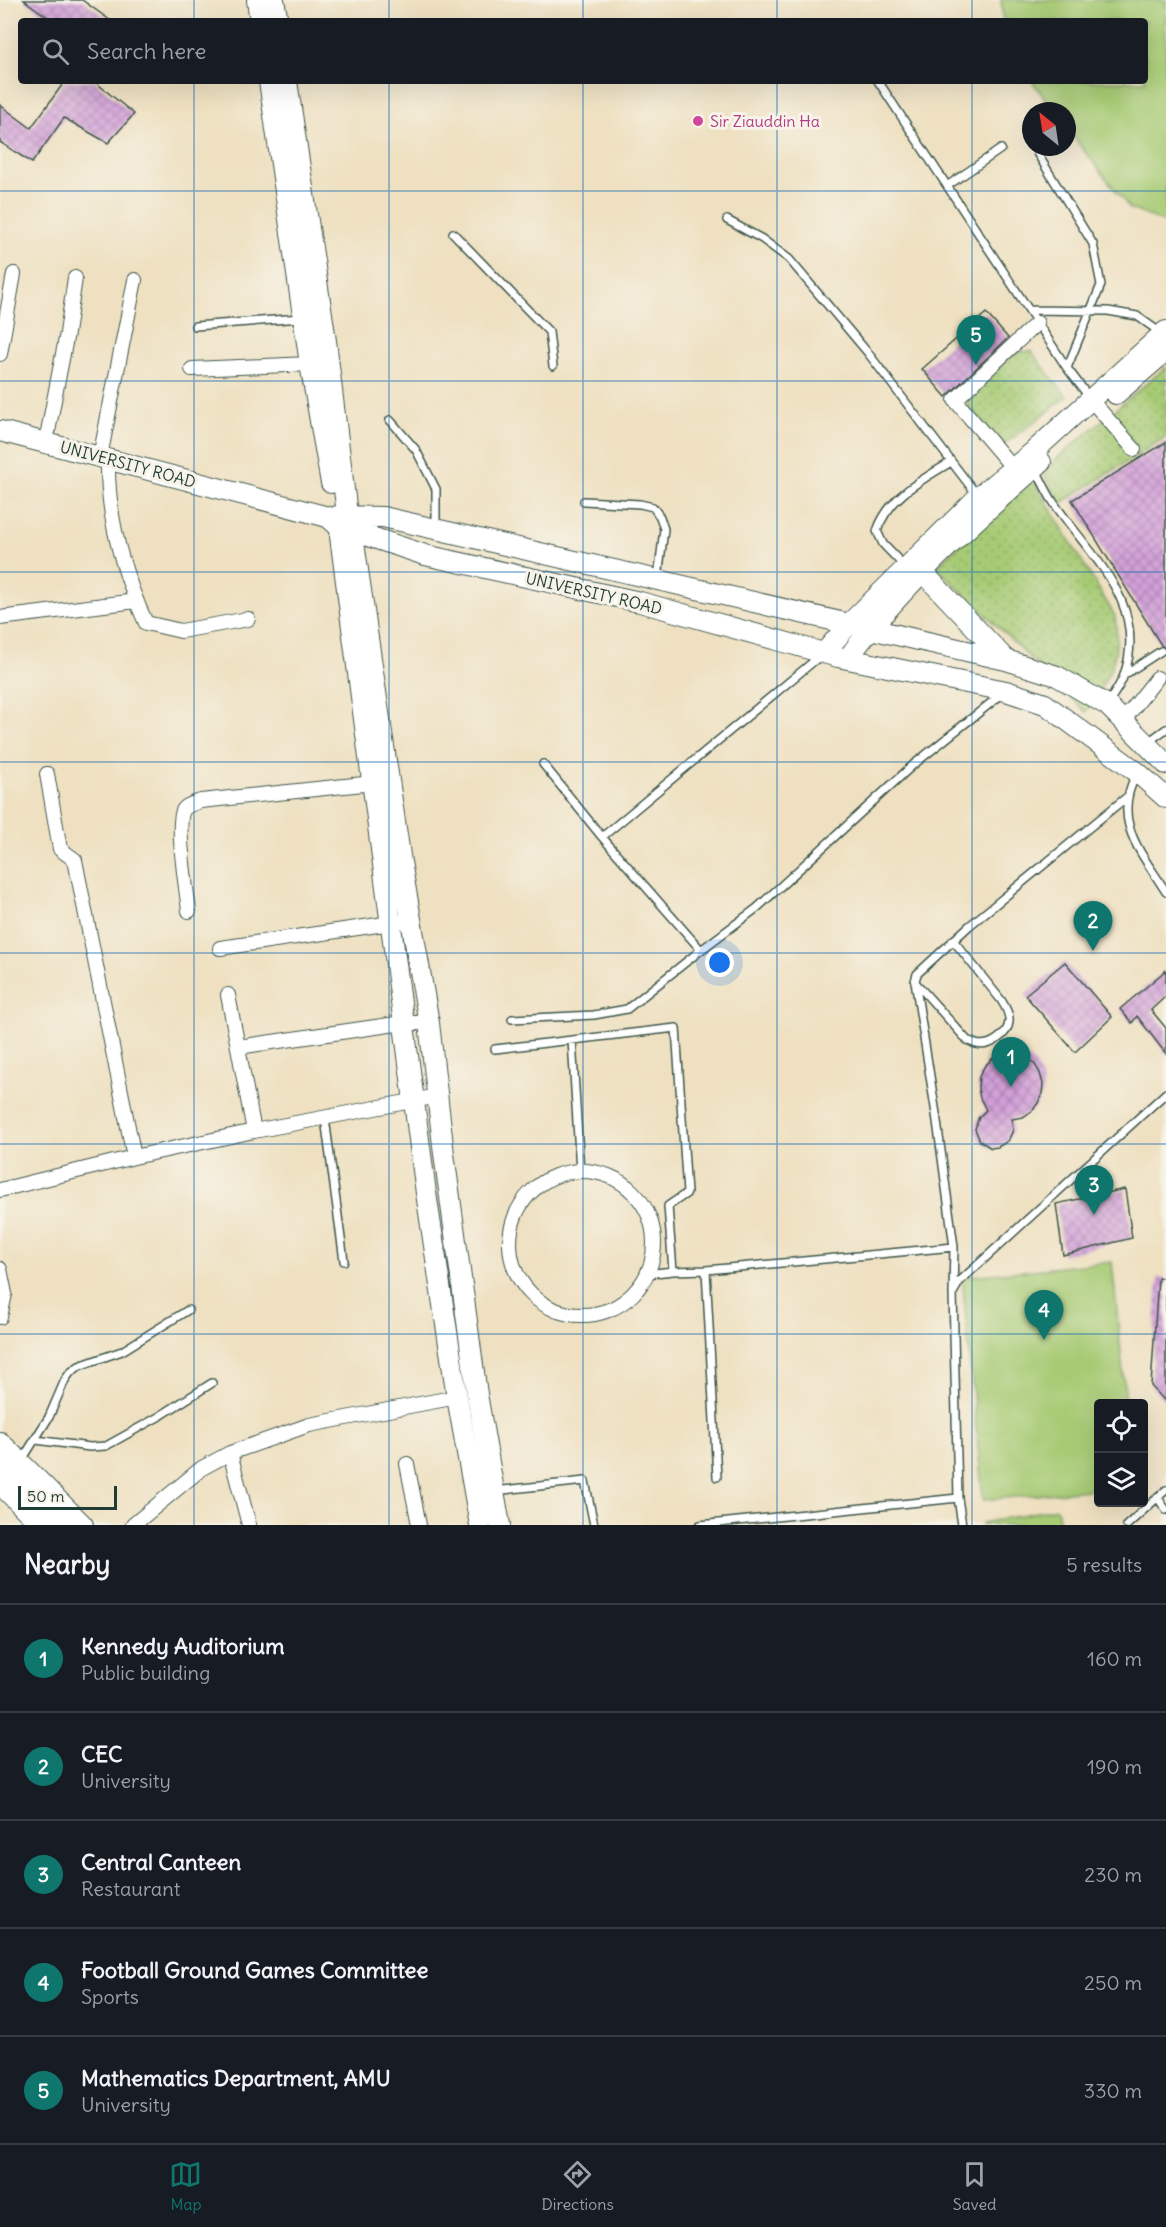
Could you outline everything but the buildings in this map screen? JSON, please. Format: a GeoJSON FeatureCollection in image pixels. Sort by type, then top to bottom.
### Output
{"type":"FeatureCollection","features":[{"type":"Feature","properties":{"kind":"main road"},"geometry":{"type":"LineString","coordinates":[[257,0],[260,18]]}},
{"type":"Feature","properties":{"kind":"main road"},"geometry":{"type":"LineString","coordinates":[[274,0],[277,18]]}},
{"type":"Feature","properties":{"kind":"main road"},"geometry":{"type":"LineString","coordinates":[[269,84],[310,364],[341,521],[429,1023],[476,1383],[500,1525]]}},
{"type":"Feature","properties":{"kind":"main road"},"geometry":{"type":"LineString","coordinates":[[287,84],[321,306],[341,521],[389,924],[416,1101],[426,1193],[457,1397],[480,1525]]}},
{"type":"Feature","properties":{"kind":"main road"},"geometry":{"type":"LineString","coordinates":[[824,652],[849,624],[913,567],[1034,468],[1095,404],[1165,339]]}},
{"type":"Feature","properties":{"kind":"main road"},"geometry":{"type":"LineString","coordinates":[[848,658],[913,567],[978,497],[1095,404]]}},
{"type":"Feature","properties":{"kind":"main road","name":"UNIVERSITY ROAD"},"geometry":{"type":"LineString","coordinates":[[0,431],[341,521],[425,555],[640,602],[848,658],[1006,691],[1045,704],[1137,772],[1166,798]]}},
{"type":"Feature","properties":{"kind":"main road"},"geometry":{"type":"LineString","coordinates":[[341,521],[383,517],[849,624],[1057,676],[1107,705],[1166,764]]}},
{"type":"Feature","properties":{"kind":"main road"},"geometry":{"type":"LineString","coordinates":[[913,567],[1012,663]]}},
{"type":"Feature","properties":{"kind":"main road"},"geometry":{"type":"LineString","coordinates":[[1006,691],[1012,663]]}},
{"type":"Feature","properties":{"kind":"main road"},"geometry":{"type":"LineString","coordinates":[[0,1442],[83,1525]]}},
{"type":"Feature","properties":{"kind":"main road"},"geometry":{"type":"LineString","coordinates":[[0,1464],[61,1525]]}},
{"type":"Feature","properties":{"kind":"main road"},"geometry":{"type":"LineString","coordinates":[[0,1484],[41,1525]]}},
{"type":"Feature","properties":{"kind":"street"},"geometry":{"type":"LineString","coordinates":[[0,354],[14,274]]}},
{"type":"Feature","properties":{"kind":"street"},"geometry":{"type":"LineString","coordinates":[[46,442],[75,278]]}},
{"type":"Feature","properties":{"kind":"street"},"geometry":{"type":"LineString","coordinates":[[135,280],[104,458],[118,546],[129,587],[146,623],[181,631],[248,619]]}},
{"type":"Feature","properties":{"kind":"street"},"geometry":{"type":"LineString","coordinates":[[1013,468],[956,400],[1037,323]]}},
{"type":"Feature","properties":{"kind":"street"},"geometry":{"type":"LineString","coordinates":[[192,369],[310,364]]}},
{"type":"Feature","properties":{"kind":"street"},"geometry":{"type":"LineString","coordinates":[[1095,404],[1134,449]]}},
{"type":"Feature","properties":{"kind":"street"},"geometry":{"type":"LineString","coordinates":[[0,618],[136,601]]}},
{"type":"Feature","properties":{"kind":"street"},"geometry":{"type":"LineString","coordinates":[[1123,721],[1157,678]]}},
{"type":"Feature","properties":{"kind":"street"},"geometry":{"type":"LineString","coordinates":[[47,774],[60,849],[75,860],[134,1157]]}},
{"type":"Feature","properties":{"kind":"street"},"geometry":{"type":"LineString","coordinates":[[189,911],[181,816],[188,805],[201,801],[373,783]]}},
{"type":"Feature","properties":{"kind":"street"},"geometry":{"type":"LineString","coordinates":[[220,948],[412,920]]}},
{"type":"Feature","properties":{"kind":"street"},"geometry":{"type":"LineString","coordinates":[[228,995],[254,1131]]}},
{"type":"Feature","properties":{"kind":"street"},"geometry":{"type":"LineString","coordinates":[[238,1047],[403,1023],[429,1023]]}},
{"type":"Feature","properties":{"kind":"street"},"geometry":{"type":"LineString","coordinates":[[0,1190],[134,1157],[254,1131],[438,1096]]}},
{"type":"Feature","properties":{"kind":"street"},"geometry":{"type":"LineString","coordinates":[[574,1170],[603,1172],[628,1185],[647,1207],[652,1234],[646,1274],[640,1289],[618,1307],[591,1316],[562,1314],[537,1301],[518,1279],[510,1252],[512,1223],[525,1198],[547,1179],[574,1170]]}},
{"type":"Feature","properties":{"kind":"street"},"geometry":{"type":"LineString","coordinates":[[0,1269],[5,1294],[0,1317]]}},
{"type":"Feature","properties":{"kind":"street"},"geometry":{"type":"LineString","coordinates":[[133,1525],[202,1468],[230,1453],[309,1425],[457,1397]]}},
{"type":"Feature","properties":{"kind":"street"},"geometry":{"type":"LineString","coordinates":[[230,1453],[249,1525]]}},
{"type":"Feature","properties":{"kind":"street"},"geometry":{"type":"LineString","coordinates":[[407,1464],[419,1525]]}},
{"type":"Feature","properties":{"kind":"lane"},"geometry":{"type":"LineString","coordinates":[[880,84],[1067,368],[1095,404]]}},
{"type":"Feature","properties":{"kind":"lane"},"geometry":{"type":"LineString","coordinates":[[947,186],[1002,149]]}},
{"type":"Feature","properties":{"kind":"lane"},"geometry":{"type":"LineString","coordinates":[[1039,156],[1092,244],[1101,285],[1067,368]]}},
{"type":"Feature","properties":{"kind":"lane"},"geometry":{"type":"LineString","coordinates":[[727,220],[762,239],[789,259],[868,353],[978,497]]}},
{"type":"Feature","properties":{"kind":"lane"},"geometry":{"type":"LineString","coordinates":[[453,233],[549,332],[553,366]]}},
{"type":"Feature","properties":{"kind":"lane"},"geometry":{"type":"LineString","coordinates":[[1029,310],[1108,311],[1137,316],[1165,339]]}},
{"type":"Feature","properties":{"kind":"lane"},"geometry":{"type":"LineString","coordinates":[[195,326],[303,317]]}},
{"type":"Feature","properties":{"kind":"lane"},"geometry":{"type":"LineString","coordinates":[[390,420],[416,450],[436,489],[436,529]]}},
{"type":"Feature","properties":{"kind":"lane"},"geometry":{"type":"LineString","coordinates":[[913,567],[883,544],[878,531],[882,519],[898,497],[951,462]]}},
{"type":"Feature","properties":{"kind":"lane"},"geometry":{"type":"LineString","coordinates":[[1034,468],[1054,502],[1108,574],[1125,605],[1130,626],[1129,648],[1124,675],[1107,705]]}},
{"type":"Feature","properties":{"kind":"lane"},"geometry":{"type":"LineString","coordinates":[[584,501],[640,504],[653,507],[660,516],[664,529],[657,580]]}},
{"type":"Feature","properties":{"kind":"lane"},"geometry":{"type":"LineString","coordinates":[[1124,675],[1161,651]]}},
{"type":"Feature","properties":{"kind":"lane"},"geometry":{"type":"LineString","coordinates":[[602,837],[824,652]]}},
{"type":"Feature","properties":{"kind":"lane"},"geometry":{"type":"LineString","coordinates":[[512,1019],[594,1016],[627,1009],[757,908],[913,765],[1006,691]]}},
{"type":"Feature","properties":{"kind":"lane"},"geometry":{"type":"LineString","coordinates":[[1146,744],[1166,729]]}},
{"type":"Feature","properties":{"kind":"lane"},"geometry":{"type":"LineString","coordinates":[[543,764],[602,837],[701,950]]}},
{"type":"Feature","properties":{"kind":"lane"},"geometry":{"type":"LineString","coordinates":[[1137,772],[1128,796],[1126,813],[1128,829],[1166,892]]}},
{"type":"Feature","properties":{"kind":"lane"},"geometry":{"type":"LineString","coordinates":[[962,1525],[958,1498],[954,1247],[915,981],[917,974],[954,940],[1128,796]]}},
{"type":"Feature","properties":{"kind":"lane"},"geometry":{"type":"LineString","coordinates":[[915,981],[968,1040],[983,1045],[1001,1036],[1007,1029],[1009,1020],[1007,1010],[1001,999],[954,940]]}},
{"type":"Feature","properties":{"kind":"lane"},"geometry":{"type":"LineString","coordinates":[[495,1049],[676,1029],[687,1193],[668,1206],[673,1271]]}},
{"type":"Feature","properties":{"kind":"lane"},"geometry":{"type":"LineString","coordinates":[[572,1040],[580,1171]]}},
{"type":"Feature","properties":{"kind":"lane"},"geometry":{"type":"LineString","coordinates":[[953,1293],[960,1281],[1166,1093]]}},
{"type":"Feature","properties":{"kind":"lane"},"geometry":{"type":"LineString","coordinates":[[325,1118],[344,1261]]}},
{"type":"Feature","properties":{"kind":"lane"},"geometry":{"type":"LineString","coordinates":[[646,1274],[954,1247]]}},
{"type":"Feature","properties":{"kind":"lane"},"geometry":{"type":"LineString","coordinates":[[706,1270],[717,1477]]}},
{"type":"Feature","properties":{"kind":"lane"},"geometry":{"type":"LineString","coordinates":[[20,1462],[49,1417],[64,1380],[70,1372],[78,1366],[122,1351],[188,1310]]}},
{"type":"Feature","properties":{"kind":"lane"},"geometry":{"type":"LineString","coordinates":[[36,1440],[90,1447],[106,1446],[212,1383]]}},
{"type":"Feature","properties":{"kind":"lane"},"geometry":{"type":"LineString","coordinates":[[494,1491],[585,1481],[594,1525]]}},
{"type":"Feature","properties":{"kind":"lane"},"geometry":{"type":"LineString","coordinates":[[1127,1525],[1166,1490]]}},
{"type":"Feature","properties":{"kind":"lane"},"geometry":{"type":"LineString","coordinates":[[700,1525],[958,1498]]}},
{"type":"Feature","properties":{"kind":"lane"},"geometry":{"type":"LineString","coordinates":[[1158,1498],[1166,1510]]}},
{"type":"Feature","properties":{"kind":"green space"},"geometry":{"type":"Polygon","coordinates":[[[1001,0],[1166,0],[1166,223],[1130,209],[1076,140],[1076,102],[1047,102],[1034,84],[1148,84],[1148,18],[1003,18],[1001,0]]]}},
{"type":"Feature","properties":{"kind":"green space"},"geometry":{"type":"Polygon","coordinates":[[[1031,351],[1067,397],[1002,446],[967,408],[967,396],[1016,352],[1031,351]]]}},
{"type":"Feature","properties":{"kind":"green space"},"geometry":{"type":"Polygon","coordinates":[[[1166,367],[1166,437],[1060,504],[1042,471],[1166,367]]]}},
{"type":"Feature","properties":{"kind":"green space"},"geometry":{"type":"Polygon","coordinates":[[[1032,478],[1115,616],[1117,645],[1115,657],[1107,678],[1086,712],[936,567],[1032,478]]]}},
{"type":"Feature","properties":{"kind":"green space"},"geometry":{"type":"Polygon","coordinates":[[[1112,1262],[1126,1399],[1094,1399],[1094,1489],[983,1500],[962,1277],[1112,1262]]]}},
{"type":"Feature","properties":{"kind":"green space"},"geometry":{"type":"Polygon","coordinates":[[[1057,1508],[1060,1525],[982,1525],[982,1523],[1057,1508]]]}},
{"type":"Feature","properties":{"kind":"place","name":"Sir Ziauddin Ha"},"geometry":{"type":"Point","coordinates":[698,121]}},
{"type":"Feature","properties":{"kind":"place","name":"Mathematics Department, AMU"},"geometry":{"type":"Point","coordinates":[976,365]}},
{"type":"Feature","properties":{"kind":"place","name":"CEC"},"geometry":{"type":"Point","coordinates":[1093,951]}},
{"type":"Feature","properties":{"kind":"place","name":"Kennedy Auditorium"},"geometry":{"type":"Point","coordinates":[1011,1087]}},
{"type":"Feature","properties":{"kind":"place","name":"Central Canteen"},"geometry":{"type":"Point","coordinates":[1094,1215]}},
{"type":"Feature","properties":{"kind":"place","name":"Football Ground Games Committee"},"geometry":{"type":"Point","coordinates":[1044,1340]}}]}
